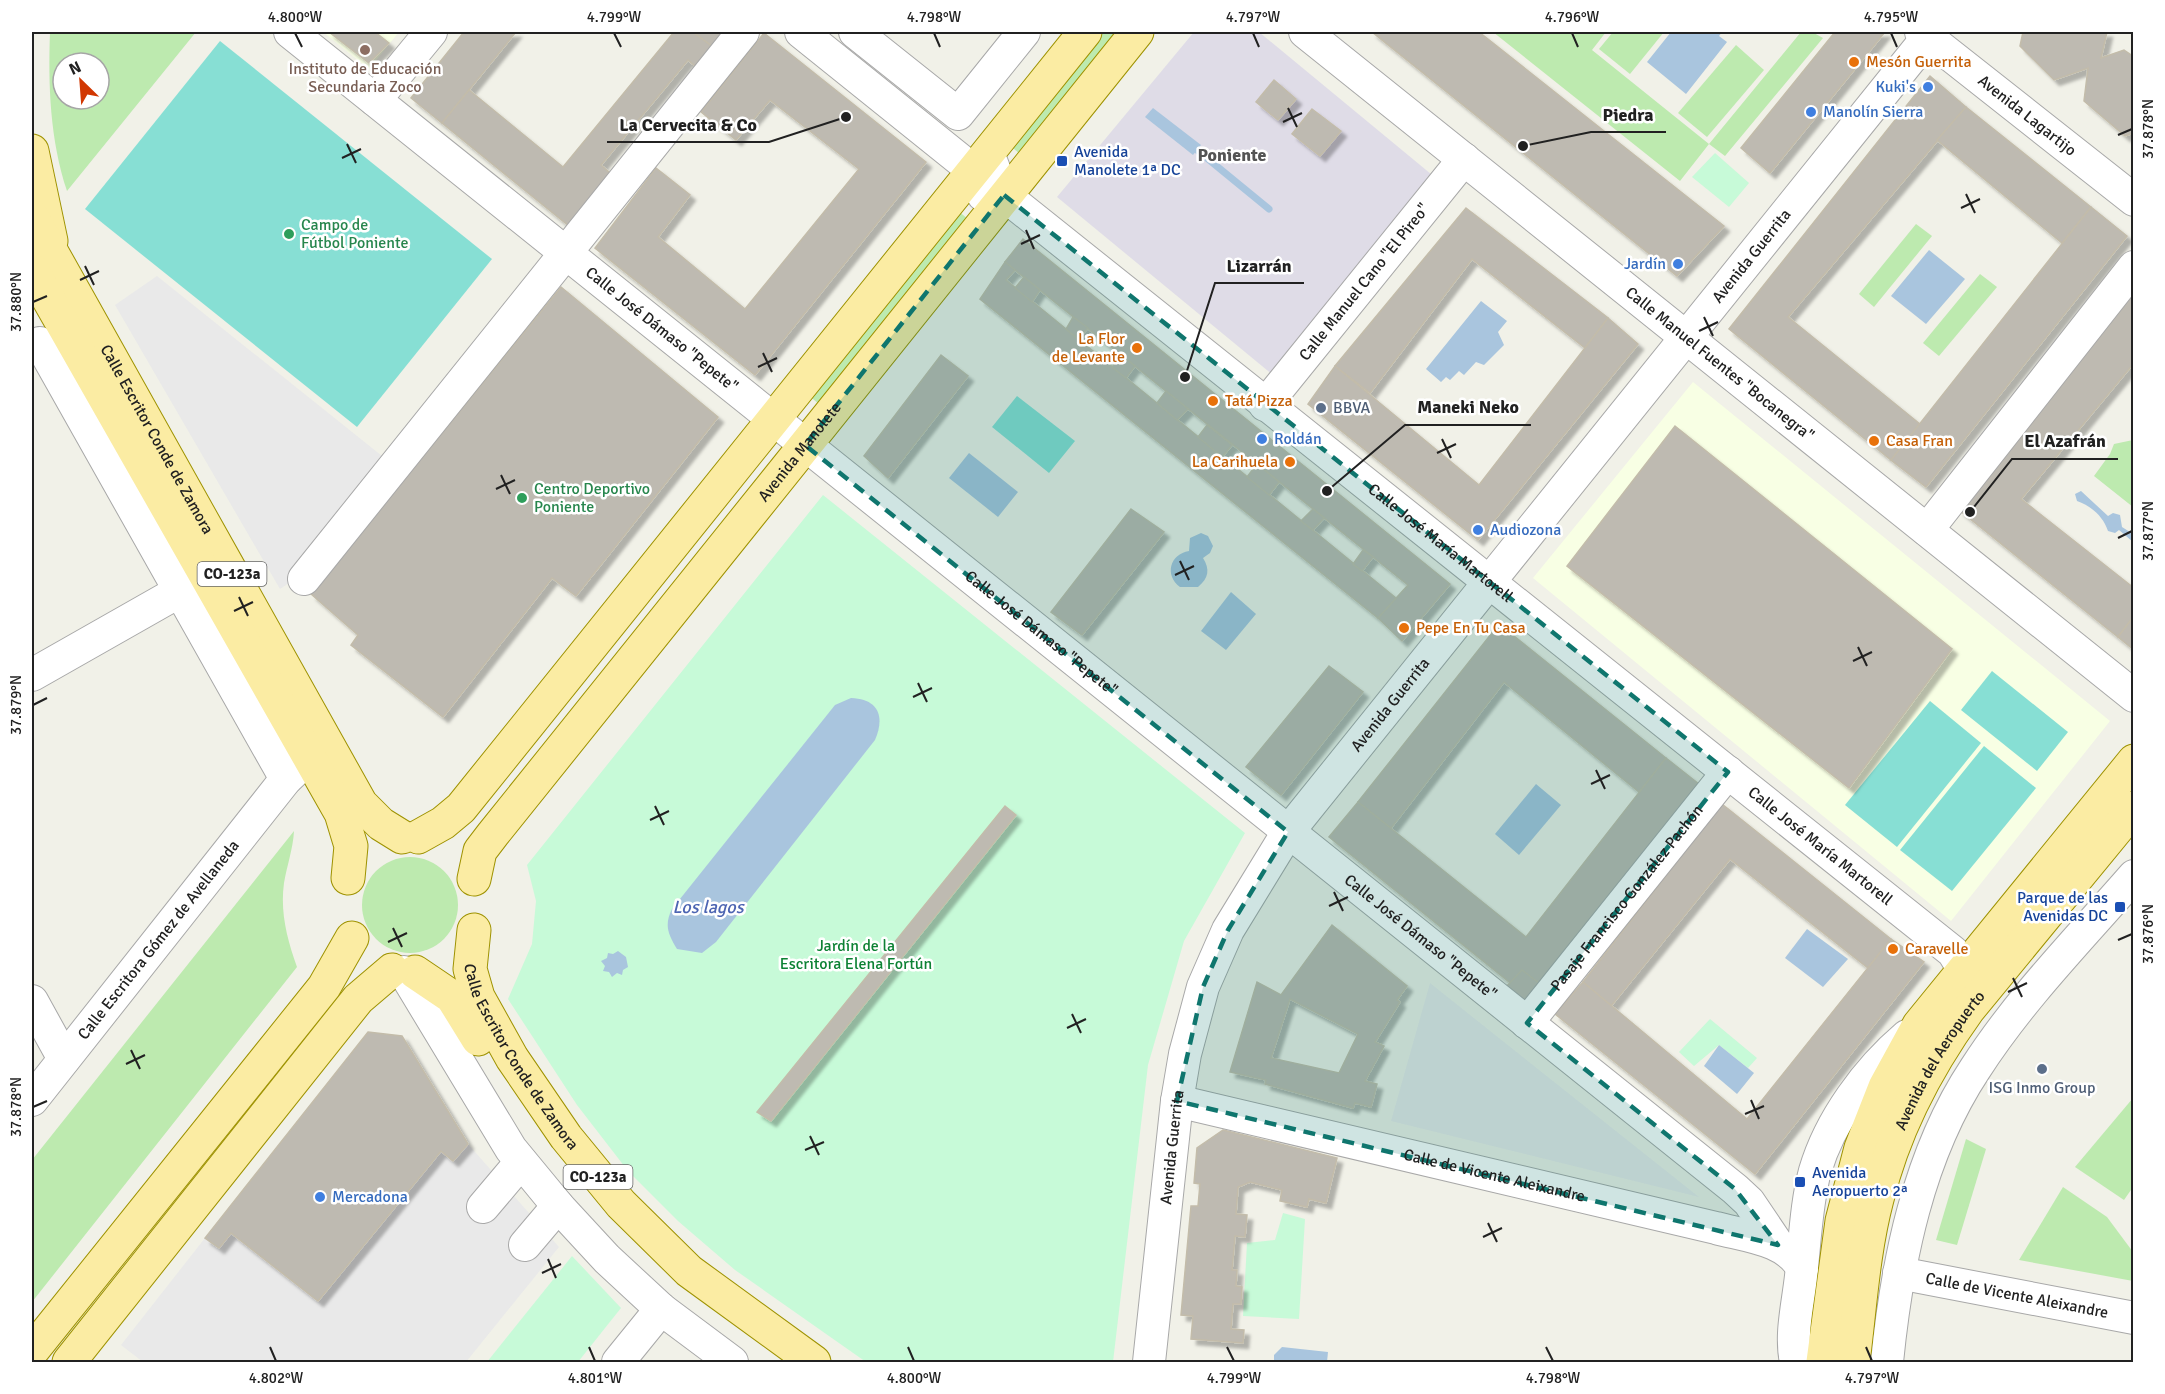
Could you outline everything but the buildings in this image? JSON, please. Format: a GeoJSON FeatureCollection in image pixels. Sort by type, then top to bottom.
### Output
{"type":"FeatureCollection","features":[{"type":"Feature","properties":{"kind":"main road"},"geometry":{"type":"LineString","coordinates":[[410,837],[436,841],[452,850],[465,863],[474,879],[478,896],[478,914],[474,930],[464,946],[450,960],[434,968],[403,971],[376,963],[352,938],[344,908],[348,878],[357,863],[370,850],[385,841],[410,837],[443,823],[460,808],[1085,32]]}},
{"type":"Feature","properties":{"kind":"main road","name":"Avenida Manolete"},"geometry":{"type":"LineString","coordinates":[[474,879],[480,851],[492,834],[1137,32]]}},
{"type":"Feature","properties":{"kind":"main road"},"geometry":{"type":"LineString","coordinates":[[32,151],[43,263]]}},
{"type":"Feature","properties":{"kind":"main road","name":"Calle Escritor Conde de Zamora"},"geometry":{"type":"LineString","coordinates":[[32,217],[43,263],[46,340],[297,769],[345,823],[351,846],[348,878]]}},
{"type":"Feature","properties":{"kind":"main road","name":"Calle Escritor Conde de Zamora"},"geometry":{"type":"LineString","coordinates":[[43,263],[77,297],[361,804],[381,824],[410,837]]}},
{"type":"Feature","properties":{"kind":"main road","name":"Avenida del Aeropuerto"},"geometry":{"type":"LineString","coordinates":[[1801,1359],[1858,1158],[1885,1087],[1919,1025],[2133,760]]}},
{"type":"Feature","properties":{"kind":"main road","name":"Avenida del Aeropuerto"},"geometry":{"type":"LineString","coordinates":[[1853,1362],[1876,1201],[1910,1105],[1943,1045],[1968,1010],[2133,808]]}},
{"type":"Feature","properties":{"kind":"main road","name":"Calle Escritor Conde de Zamora"},"geometry":{"type":"LineString","coordinates":[[474,930],[470,969],[478,997],[512,1058],[566,1137],[621,1204],[689,1270],[814,1362]]}},
{"type":"Feature","properties":{"kind":"main road"},"geometry":{"type":"LineString","coordinates":[[32,1351],[324,987],[352,938]]}},
{"type":"Feature","properties":{"kind":"main road"},"geometry":{"type":"LineString","coordinates":[[69,1362],[358,999],[403,971]]}},
{"type":"Feature","properties":{"kind":"main road","name":"Calle Escritor Conde de Zamora"},"geometry":{"type":"LineString","coordinates":[[403,971],[452,997],[547,1145],[606,1217],[676,1283],[780,1362]]}},
{"type":"Feature","properties":{"kind":"street","name":"Calle José Dámaso \"Pepete\""},"geometry":{"type":"LineString","coordinates":[[290,32],[1749,1202],[1778,1245]]}},
{"type":"Feature","properties":{"kind":"street"},"geometry":{"type":"LineString","coordinates":[[375,100],[431,32]]}},
{"type":"Feature","properties":{"kind":"street"},"geometry":{"type":"LineString","coordinates":[[304,579],[743,32]]}},
{"type":"Feature","properties":{"kind":"street","name":"Calle José María Martorell"},"geometry":{"type":"LineString","coordinates":[[801,32],[981,162],[997,204],[1265,405],[1953,952],[1963,969]]}},
{"type":"Feature","properties":{"kind":"street"},"geometry":{"type":"LineString","coordinates":[[855,32],[958,114],[1024,32]]}},
{"type":"Feature","properties":{"kind":"street","name":"Calle Manuel Fuentes \"Bocanegra\""},"geometry":{"type":"LineString","coordinates":[[1305,32],[2133,696]]}},
{"type":"Feature","properties":{"kind":"street","name":"Avenida Lagartijo"},"geometry":{"type":"LineString","coordinates":[[1927,33],[2133,200]]}},
{"type":"Feature","properties":{"kind":"street","name":"Avenida Guerrita"},"geometry":{"type":"LineString","coordinates":[[1149,1362],[1177,1101],[1185,1054],[1203,987],[1228,930],[1288,832],[1927,33]]}},
{"type":"Feature","properties":{"kind":"street","name":"Calle Manuel Cano \"El Pireo\""},"geometry":{"type":"LineString","coordinates":[[1265,405],[1464,159]]}},
{"type":"Feature","properties":{"kind":"street"},"geometry":{"type":"LineString","coordinates":[[1927,530],[2133,267]]}},
{"type":"Feature","properties":{"kind":"street"},"geometry":{"type":"LineString","coordinates":[[46,340],[77,297]]}},
{"type":"Feature","properties":{"kind":"street","name":"Calle Escritor Conde de Zamora"},"geometry":{"type":"LineString","coordinates":[[46,340],[180,591],[297,769]]}},
{"type":"Feature","properties":{"kind":"street"},"geometry":{"type":"LineString","coordinates":[[32,675],[180,591]]}},
{"type":"Feature","properties":{"kind":"street","name":"Calle Escritora Gómez de Avellaneda"},"geometry":{"type":"LineString","coordinates":[[32,1100],[297,769]]}},
{"type":"Feature","properties":{"kind":"street","name":"Pasaje Francisco González Pachón"},"geometry":{"type":"LineString","coordinates":[[1527,1023],[1728,772]]}},
{"type":"Feature","properties":{"kind":"street","name":"Avenida del Aeropuerto"},"geometry":{"type":"LineString","coordinates":[[1887,1362],[1899,1274],[1921,1186],[1934,1147],[1974,1070],[2022,1005],[2133,876]]}},
{"type":"Feature","properties":{"kind":"street"},"geometry":{"type":"LineString","coordinates":[[403,971],[472,1090],[521,1162],[558,1206],[607,1258],[661,1309],[732,1362]]}},
{"type":"Feature","properties":{"kind":"street"},"geometry":{"type":"LineString","coordinates":[[32,1001],[64,1059]]}},
{"type":"Feature","properties":{"kind":"street","name":"Avenida del Aeropuerto"},"geometry":{"type":"LineString","coordinates":[[1801,1359],[1802,1268],[1815,1173],[1836,1123],[1891,1050],[1919,1025]]}},
{"type":"Feature","properties":{"kind":"street","name":"Calle de Vicente Aleixandre"},"geometry":{"type":"LineString","coordinates":[[1177,1101],[1716,1228],[1778,1245],[1795,1256],[1802,1268]]}},
{"type":"Feature","properties":{"kind":"street"},"geometry":{"type":"LineString","coordinates":[[483,1207],[521,1162]]}},
{"type":"Feature","properties":{"kind":"street"},"geometry":{"type":"LineString","coordinates":[[1749,1202],[1766,1214],[1784,1221],[1799,1217],[1809,1207]]}},
{"type":"Feature","properties":{"kind":"street"},"geometry":{"type":"LineString","coordinates":[[525,1245],[558,1206]]}},
{"type":"Feature","properties":{"kind":"street","name":"Calle de Vicente Aleixandre"},"geometry":{"type":"LineString","coordinates":[[1899,1274],[2133,1318]]}},
{"type":"Feature","properties":{"kind":"street"},"geometry":{"type":"LineString","coordinates":[[618,1362],[661,1309]]}},
{"type":"Feature","properties":{"kind":"highlighted area"},"geometry":{"type":"Polygon","coordinates":[[[1004,195],[1728,772],[1527,1023],[1735,1189],[1778,1245],[1177,1101],[1203,987],[1228,930],[1288,832],[805,445],[1004,195]]]}},
{"type":"Feature","properties":{"kind":"shaded area","name":"Instituto de Educación Secundaria Zoco"},"geometry":{"type":"Polygon","coordinates":[[[323,32],[399,32],[369,69],[323,32]]]}},
{"type":"Feature","properties":{"kind":"shaded area"},"geometry":{"type":"Polygon","coordinates":[[[1194,32],[1259,32],[1437,179],[1274,376],[1057,197],[1194,32]]]}},
{"type":"Feature","properties":{"kind":"shaded area","name":"Campo de Fútbol Poniente"},"geometry":{"type":"Polygon","coordinates":[[[220,41],[492,259],[357,427],[85,209],[220,41]]]}},
{"type":"Feature","properties":{"kind":"shaded area"},"geometry":{"type":"Polygon","coordinates":[[[157,276],[402,472],[303,596],[292,581],[280,589],[115,305],[157,276]]]}},
{"type":"Feature","properties":{"kind":"shaded area"},"geometry":{"type":"Polygon","coordinates":[[[1693,382],[2110,721],[1951,921],[1533,578],[1693,382]]]}},
{"type":"Feature","properties":{"kind":"shaded area"},"geometry":{"type":"Polygon","coordinates":[[[1017,396],[1075,441],[1049,473],[992,427],[1017,396]]]}},
{"type":"Feature","properties":{"kind":"shaded area"},"geometry":{"type":"Polygon","coordinates":[[[1992,671],[2068,732],[2037,771],[1961,710],[1992,671]]]}},
{"type":"Feature","properties":{"kind":"shaded area"},"geometry":{"type":"Polygon","coordinates":[[[1930,701],[1981,743],[1897,847],[1845,805],[1930,701]]]}},
{"type":"Feature","properties":{"kind":"shaded area"},"geometry":{"type":"Polygon","coordinates":[[[1984,746],[2036,788],[1952,891],[1900,850],[1984,746]]]}},
{"type":"Feature","properties":{"kind":"shaded area"},"geometry":{"type":"Polygon","coordinates":[[[1430,983],[1509,1046],[1699,1197],[1391,1121],[1430,983]]]}},
{"type":"Feature","properties":{"kind":"shaded area"},"geometry":{"type":"Polygon","coordinates":[[[468,1144],[559,1247],[466,1362],[143,1362],[121,1345],[205,1238],[219,1247],[231,1233],[319,1301],[441,1151],[453,1161],[468,1144]]]}},
{"type":"Feature","properties":{"kind":"green space"},"geometry":{"type":"Polygon","coordinates":[[[50,32],[196,32],[67,191],[57,152],[52,111],[111,111],[111,51],[51,51],[51,102],[50,32]]]}},
{"type":"Feature","properties":{"kind":"green space"},"geometry":{"type":"Polygon","coordinates":[[[1099,32],[1118,32],[1020,154],[1008,144],[1099,32]]]}},
{"type":"Feature","properties":{"kind":"green space"},"geometry":{"type":"Polygon","coordinates":[[[1493,32],[1568,32],[1573,35],[1576,32],[1606,32],[1592,50],[1709,144],[1680,181],[1493,32]]]}},
{"type":"Feature","properties":{"kind":"green space"},"geometry":{"type":"Polygon","coordinates":[[[1613,32],[1664,32],[1630,74],[1599,49],[1613,32]]]}},
{"type":"Feature","properties":{"kind":"green space"},"geometry":{"type":"Polygon","coordinates":[[[1801,32],[1812,32],[1823,38],[1725,156],[1709,144],[1801,32]]]}},
{"type":"Feature","properties":{"kind":"green space"},"geometry":{"type":"Polygon","coordinates":[[[1736,45],[1764,70],[1707,137],[1678,113],[1736,45]]]}},
{"type":"Feature","properties":{"kind":"green space"},"geometry":{"type":"Polygon","coordinates":[[[1715,153],[1749,183],[1729,207],[1692,177],[1715,153]]]}},
{"type":"Feature","properties":{"kind":"green space"},"geometry":{"type":"Polygon","coordinates":[[[957,210],[968,219],[819,404],[808,395],[957,210]]]}},
{"type":"Feature","properties":{"kind":"green space"},"geometry":{"type":"Polygon","coordinates":[[[1916,224],[1932,236],[1874,307],[1859,294],[1916,224]]]}},
{"type":"Feature","properties":{"kind":"green space"},"geometry":{"type":"Polygon","coordinates":[[[1980,274],[1997,287],[1939,356],[1923,343],[1980,274]]]}},
{"type":"Feature","properties":{"kind":"green space"},"geometry":{"type":"Polygon","coordinates":[[[2133,440],[2133,507],[2094,476],[2110,454],[2114,444],[2133,440]]]}},
{"type":"Feature","properties":{"kind":"green space","name":"Jardín de la Escritora Elena Fortún"},"geometry":{"type":"Polygon","coordinates":[[[823,495],[1245,833],[1184,941],[1148,1065],[1113,1362],[866,1362],[735,1270],[678,1221],[628,1171],[577,1105],[508,999],[532,944],[536,901],[527,865],[823,495]]]}},
{"type":"Feature","properties":{"kind":"green space"},"geometry":{"type":"Polygon","coordinates":[[[294,831],[284,883],[283,904],[287,936],[297,967],[32,1302],[32,1160],[294,831]]]}},
{"type":"Feature","properties":{"kind":"green space"},"geometry":{"type":"Polygon","coordinates":[[[401,857],[419,857],[437,865],[450,878],[458,896],[455,924],[437,945],[419,953],[401,953],[383,945],[370,932],[362,914],[362,896],[370,878],[383,865],[401,857]]]}},
{"type":"Feature","properties":{"kind":"green space"},"geometry":{"type":"Polygon","coordinates":[[[1710,1019],[1757,1058],[1748,1068],[1719,1045],[1694,1066],[1679,1052],[1710,1019]]]}},
{"type":"Feature","properties":{"kind":"green space"},"geometry":{"type":"Polygon","coordinates":[[[2133,1098],[2133,1187],[2124,1200],[2075,1167],[2133,1098]]]}},
{"type":"Feature","properties":{"kind":"green space"},"geometry":{"type":"Polygon","coordinates":[[[1966,1139],[1986,1149],[1957,1245],[1936,1240],[1966,1139]]]}},
{"type":"Feature","properties":{"kind":"green space"},"geometry":{"type":"Polygon","coordinates":[[[2063,1187],[2107,1217],[2133,1252],[2133,1281],[2019,1260],[2063,1187]]]}},
{"type":"Feature","properties":{"kind":"green space"},"geometry":{"type":"Polygon","coordinates":[[[1283,1213],[1305,1219],[1299,1319],[1243,1316],[1247,1243],[1275,1240],[1283,1213]]]}},
{"type":"Feature","properties":{"kind":"green space"},"geometry":{"type":"Polygon","coordinates":[[[572,1256],[621,1308],[578,1362],[487,1362],[572,1256]]]}},
{"type":"Feature","properties":{"kind":"water"},"geometry":{"type":"Polygon","coordinates":[[[1671,32],[1722,32],[1719,36],[1727,42],[1686,94],[1647,62],[1671,32]]]}},
{"type":"Feature","properties":{"kind":"water"},"geometry":{"type":"Polygon","coordinates":[[[1153,108],[1201,145],[1193,155],[1145,117],[1153,108]]]}},
{"type":"Feature","properties":{"kind":"water"},"geometry":{"type":"Polygon","coordinates":[[[1929,250],[1965,279],[1926,324],[1891,296],[1929,250]]]}},
{"type":"Feature","properties":{"kind":"water"},"geometry":{"type":"Polygon","coordinates":[[[1481,301],[1507,321],[1498,332],[1504,345],[1484,365],[1476,362],[1464,375],[1459,371],[1450,380],[1446,377],[1441,382],[1426,369],[1481,301]]]}},
{"type":"Feature","properties":{"kind":"water"},"geometry":{"type":"Polygon","coordinates":[[[969,453],[1018,492],[998,517],[949,478],[969,453]]]}},
{"type":"Feature","properties":{"kind":"water"},"geometry":{"type":"Polygon","coordinates":[[[2081,491],[2108,516],[2113,513],[2120,515],[2122,527],[2133,534],[2133,542],[2119,530],[2115,533],[2108,531],[2096,512],[2077,501],[2075,494],[2081,491]]]}},
{"type":"Feature","properties":{"kind":"water"},"geometry":{"type":"Polygon","coordinates":[[[1201,533],[1208,536],[1213,546],[1210,553],[1203,558],[1207,566],[1206,577],[1198,587],[1180,587],[1172,577],[1171,566],[1177,556],[1189,551],[1190,538],[1201,533]]]}},
{"type":"Feature","properties":{"kind":"water"},"geometry":{"type":"Polygon","coordinates":[[[1231,592],[1256,614],[1226,650],[1201,631],[1231,592]]]}},
{"type":"Feature","properties":{"kind":"water","name":"Los lagos"},"geometry":{"type":"Polygon","coordinates":[[[851,698],[868,702],[877,711],[879,724],[875,740],[716,942],[702,953],[677,949],[668,929],[672,909],[835,705],[851,698]]]}},
{"type":"Feature","properties":{"kind":"water"},"geometry":{"type":"Polygon","coordinates":[[[1536,784],[1561,805],[1519,855],[1495,834],[1536,784]]]}},
{"type":"Feature","properties":{"kind":"water"},"geometry":{"type":"Polygon","coordinates":[[[1807,929],[1848,959],[1823,987],[1785,958],[1807,929]]]}},
{"type":"Feature","properties":{"kind":"water"},"geometry":{"type":"Polygon","coordinates":[[[618,951],[626,957],[628,967],[623,970],[622,975],[617,973],[612,977],[609,972],[603,971],[605,966],[601,961],[607,958],[608,953],[613,954],[618,951]]]}},
{"type":"Feature","properties":{"kind":"water"},"geometry":{"type":"Polygon","coordinates":[[[1719,1045],[1754,1073],[1737,1094],[1704,1066],[1719,1045]]]}},
{"type":"Feature","properties":{"kind":"water"},"geometry":{"type":"Polygon","coordinates":[[[1282,1347],[1328,1352],[1327,1362],[1274,1362],[1274,1355],[1282,1347]]]}},
{"type":"Feature","properties":{"kind":"waterway"},"geometry":{"type":"LineString","coordinates":[[1197,150],[1269,209]]}},
{"type":"Feature","properties":{"kind":"place","name":"Instituto de Educación Secundaria Zoco"},"geometry":{"type":"Point","coordinates":[365,50]}},
{"type":"Feature","properties":{"kind":"place","name":"Mesón Guerrita"},"geometry":{"type":"Point","coordinates":[1854,62]}},
{"type":"Feature","properties":{"kind":"place","name":"Kuki's"},"geometry":{"type":"Point","coordinates":[1928,87]}},
{"type":"Feature","properties":{"kind":"place","name":"Manolín Sierra"},"geometry":{"type":"Point","coordinates":[1811,112]}},
{"type":"Feature","properties":{"kind":"place","name":"La Cervecita & Co"},"geometry":{"type":"Point","coordinates":[846,117]}},
{"type":"Feature","properties":{"kind":"place","name":"Piedra"},"geometry":{"type":"Point","coordinates":[1523,146]}},
{"type":"Feature","properties":{"kind":"place","name":"Avenida Manolete 1ª DC"},"geometry":{"type":"Point","coordinates":[1062,161]}},
{"type":"Feature","properties":{"kind":"place","name":"Campo de Fútbol Poniente"},"geometry":{"type":"Point","coordinates":[289,234]}},
{"type":"Feature","properties":{"kind":"place","name":"Jardín"},"geometry":{"type":"Point","coordinates":[1678,264]}},
{"type":"Feature","properties":{"kind":"place","name":"La Flor de Levante"},"geometry":{"type":"Point","coordinates":[1137,348]}},
{"type":"Feature","properties":{"kind":"place","name":"Lizarrán"},"geometry":{"type":"Point","coordinates":[1185,377]}},
{"type":"Feature","properties":{"kind":"place","name":"Tatá Pizza"},"geometry":{"type":"Point","coordinates":[1213,401]}},
{"type":"Feature","properties":{"kind":"place","name":"BBVA"},"geometry":{"type":"Point","coordinates":[1321,408]}},
{"type":"Feature","properties":{"kind":"place","name":"Roldán"},"geometry":{"type":"Point","coordinates":[1262,439]}},
{"type":"Feature","properties":{"kind":"place","name":"Casa Fran"},"geometry":{"type":"Point","coordinates":[1874,441]}},
{"type":"Feature","properties":{"kind":"place","name":"La Carihuela"},"geometry":{"type":"Point","coordinates":[1290,462]}},
{"type":"Feature","properties":{"kind":"place","name":"Maneki Neko"},"geometry":{"type":"Point","coordinates":[1327,491]}},
{"type":"Feature","properties":{"kind":"place","name":"Centro Deportivo Poniente"},"geometry":{"type":"Point","coordinates":[522,498]}},
{"type":"Feature","properties":{"kind":"place","name":"El Azafrán"},"geometry":{"type":"Point","coordinates":[1970,512]}},
{"type":"Feature","properties":{"kind":"place","name":"Audiozona"},"geometry":{"type":"Point","coordinates":[1478,530]}},
{"type":"Feature","properties":{"kind":"place","name":"Pepe En Tu Casa"},"geometry":{"type":"Point","coordinates":[1404,628]}},
{"type":"Feature","properties":{"kind":"place","name":"Parque de las Avenidas DC"},"geometry":{"type":"Point","coordinates":[2120,907]}},
{"type":"Feature","properties":{"kind":"place","name":"Caravelle"},"geometry":{"type":"Point","coordinates":[1893,949]}},
{"type":"Feature","properties":{"kind":"place","name":"ISG Inmo Group"},"geometry":{"type":"Point","coordinates":[2042,1069]}},
{"type":"Feature","properties":{"kind":"place","name":"Avenida Aeropuerto 2ª"},"geometry":{"type":"Point","coordinates":[1800,1182]}},
{"type":"Feature","properties":{"kind":"place","name":"Mercadona"},"geometry":{"type":"Point","coordinates":[320,1197]}},
{"type":"Feature","properties":{"kind":"district","name":"Poniente"},"geometry":{"type":"Point","coordinates":[1232,155]}}]}
